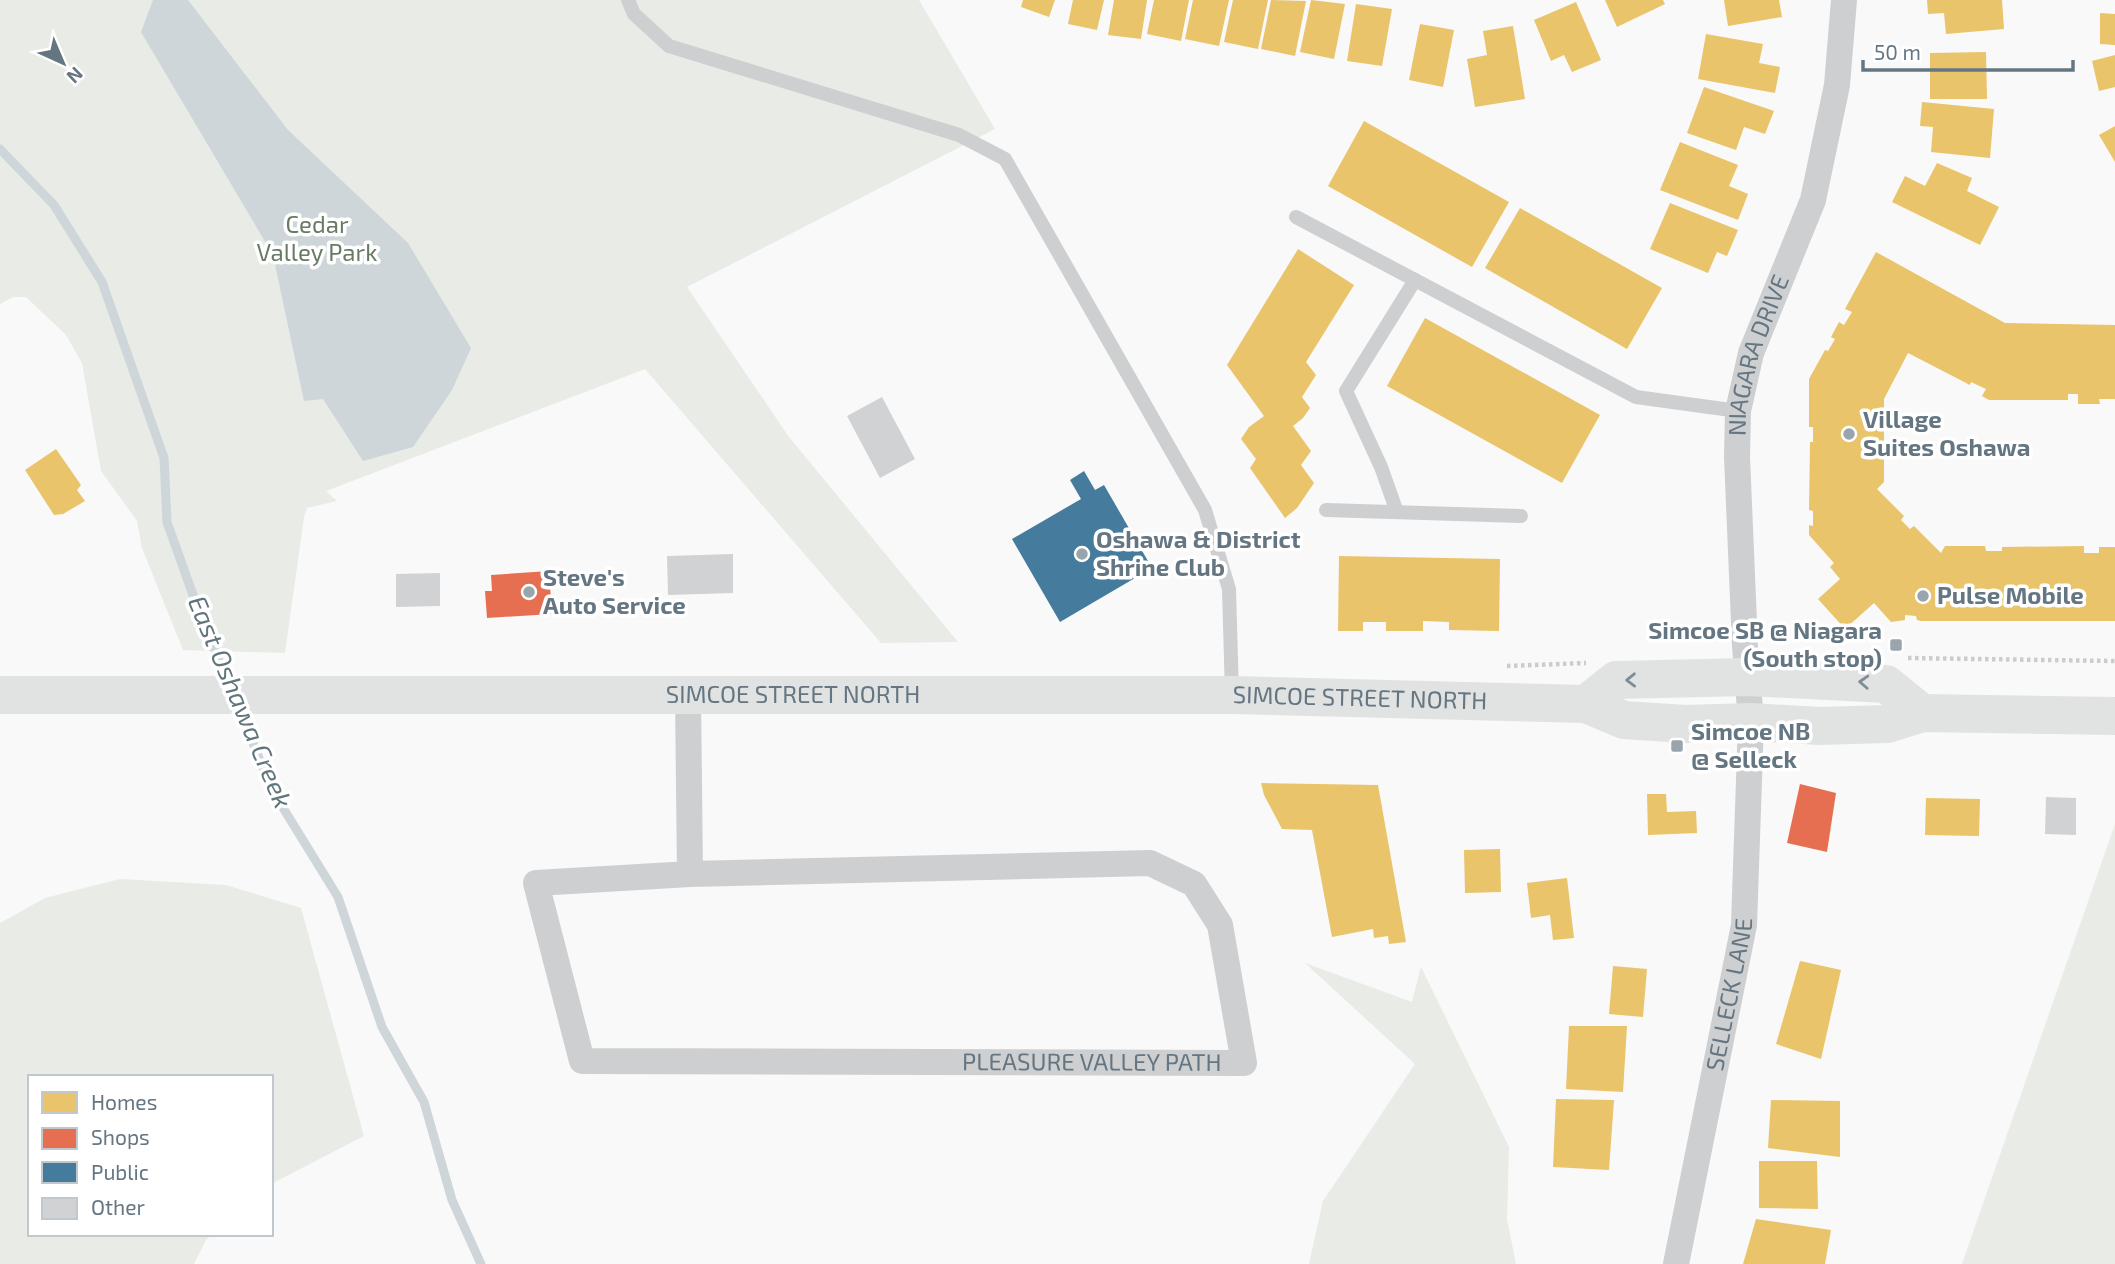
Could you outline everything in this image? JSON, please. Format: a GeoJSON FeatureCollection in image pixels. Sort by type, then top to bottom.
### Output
{"type":"FeatureCollection","features":[{"type":"Feature","properties":{"kind":"main road"},"geometry":{"type":"LineString","coordinates":[[1587,704],[1616,680],[1748,677],[1886,684],[1922,713]]}},
{"type":"Feature","properties":{"kind":"main road","name":"SIMCOE STREET NORTH"},"geometry":{"type":"LineString","coordinates":[[0,695],[1232,695],[1587,704],[1624,720],[1685,724],[1751,722],[1820,726],[1887,724],[1922,713],[2115,716]]}},
{"type":"Feature","properties":{"kind":"street","name":"NIAGARA DRIVE"},"geometry":{"type":"LineString","coordinates":[[1751,722],[1737,457],[1738,411],[1751,353],[1813,200],[1837,85],[1844,0]]}},
{"type":"Feature","properties":{"kind":"street"},"geometry":{"type":"LineString","coordinates":[[688,695],[690,874]]}},
{"type":"Feature","properties":{"kind":"street","name":"SELLECK LANE"},"geometry":{"type":"LineString","coordinates":[[1676,1264],[1744,925],[1751,722]]}},
{"type":"Feature","properties":{"kind":"street","name":"PLEASURE VALLEY PATH"},"geometry":{"type":"LineString","coordinates":[[1150,863],[1194,884],[1220,925],[1244,1063],[582,1061],[536,883],[690,874],[1150,863]]}},
{"type":"Feature","properties":{"kind":"lane"},"geometry":{"type":"LineString","coordinates":[[628,0],[634,14],[668,46],[960,135],[1005,159],[1205,510],[1229,589],[1232,695]]}},
{"type":"Feature","properties":{"kind":"lane"},"geometry":{"type":"LineString","coordinates":[[1296,217],[1636,397],[1738,411]]}},
{"type":"Feature","properties":{"kind":"lane"},"geometry":{"type":"LineString","coordinates":[[1397,512],[1381,467],[1346,391],[1415,280]]}},
{"type":"Feature","properties":{"kind":"lane"},"geometry":{"type":"LineString","coordinates":[[1326,510],[1521,516]]}},
{"type":"Feature","properties":{"kind":"green space","name":"Cedar Valley Park"},"geometry":{"type":"Polygon","coordinates":[[[0,0],[919,0],[995,129],[687,287],[789,437],[958,642],[881,643],[645,369],[326,491],[337,501],[307,508],[304,517],[285,653],[183,650],[142,548],[137,521],[101,471],[82,363],[66,335],[26,297],[13,297],[0,304],[0,0]]]}},
{"type":"Feature","properties":{"kind":"green space"},"geometry":{"type":"Polygon","coordinates":[[[2115,824],[2115,1264],[1962,1264],[2115,824]]]}},
{"type":"Feature","properties":{"kind":"green space"},"geometry":{"type":"Polygon","coordinates":[[[120,879],[226,885],[301,908],[364,1136],[273,1183],[273,1075],[28,1075],[28,1236],[210,1236],[194,1264],[0,1264],[0,923],[45,898],[120,879]]]}},
{"type":"Feature","properties":{"kind":"green space"},"geometry":{"type":"Polygon","coordinates":[[[1305,963],[1412,1002],[1421,967],[1509,1147],[1507,1219],[1516,1264],[1309,1264],[1323,1201],[1415,1064],[1305,963]]]}},
{"type":"Feature","properties":{"kind":"shaded area"},"geometry":{"type":"Polygon","coordinates":[[[153,0],[188,0],[288,130],[408,243],[471,348],[452,390],[413,447],[363,461],[323,399],[304,401],[273,255],[141,32],[153,0]]]}},
{"type":"Feature","properties":{"kind":"building: Homes"},"geometry":{"type":"Polygon","coordinates":[[[1023,0],[1055,0],[1049,17],[1021,7],[1023,0]]]}},
{"type":"Feature","properties":{"kind":"building: Homes"},"geometry":{"type":"Polygon","coordinates":[[[1073,0],[1104,0],[1097,30],[1068,24],[1073,0]]]}},
{"type":"Feature","properties":{"kind":"building: Homes"},"geometry":{"type":"Polygon","coordinates":[[[1114,0],[1147,0],[1141,39],[1108,35],[1114,0]]]}},
{"type":"Feature","properties":{"kind":"building: Homes"},"geometry":{"type":"Polygon","coordinates":[[[1154,0],[1189,0],[1181,41],[1147,34],[1154,0]]]}},
{"type":"Feature","properties":{"kind":"building: Homes"},"geometry":{"type":"Polygon","coordinates":[[[1193,0],[1229,0],[1219,46],[1185,39],[1193,0]]]}},
{"type":"Feature","properties":{"kind":"building: Homes"},"geometry":{"type":"Polygon","coordinates":[[[1233,0],[1268,0],[1258,49],[1224,42],[1233,0]]]}},
{"type":"Feature","properties":{"kind":"building: Homes"},"geometry":{"type":"Polygon","coordinates":[[[1271,0],[1306,1],[1295,56],[1261,49],[1271,0]]]}},
{"type":"Feature","properties":{"kind":"building: Homes"},"geometry":{"type":"Polygon","coordinates":[[[1311,0],[1345,4],[1334,59],[1300,52],[1311,0]]]}},
{"type":"Feature","properties":{"kind":"building: Homes"},"geometry":{"type":"Polygon","coordinates":[[[1605,0],[1663,0],[1665,4],[1617,27],[1605,0]]]}},
{"type":"Feature","properties":{"kind":"building: Homes"},"geometry":{"type":"Polygon","coordinates":[[[1724,0],[1779,0],[1782,17],[1728,26],[1724,0]]]}},
{"type":"Feature","properties":{"kind":"building: Homes"},"geometry":{"type":"Polygon","coordinates":[[[1927,0],[2002,0],[2004,29],[1946,34],[1944,13],[1928,14],[1927,0]]]}},
{"type":"Feature","properties":{"kind":"building: Homes"},"geometry":{"type":"Polygon","coordinates":[[[1576,2],[1601,60],[1572,72],[1564,55],[1551,61],[1534,20],[1576,2]]]}},
{"type":"Feature","properties":{"kind":"building: Homes"},"geometry":{"type":"Polygon","coordinates":[[[1356,4],[1392,9],[1382,66],[1347,61],[1356,4]]]}},
{"type":"Feature","properties":{"kind":"building: Homes"},"geometry":{"type":"Polygon","coordinates":[[[2100,13],[2115,14],[2115,45],[2100,44],[2100,13]]]}},
{"type":"Feature","properties":{"kind":"building: Homes"},"geometry":{"type":"Polygon","coordinates":[[[1420,24],[1454,30],[1443,87],[1409,80],[1420,24]]]}},
{"type":"Feature","properties":{"kind":"building: Homes"},"geometry":{"type":"Polygon","coordinates":[[[1513,26],[1525,99],[1475,107],[1467,59],[1487,55],[1483,31],[1513,26]]]}},
{"type":"Feature","properties":{"kind":"building: Homes"},"geometry":{"type":"Polygon","coordinates":[[[1706,34],[1763,44],[1759,63],[1780,67],[1775,93],[1698,79],[1706,34]]]}},
{"type":"Feature","properties":{"kind":"building: Homes"},"geometry":{"type":"Polygon","coordinates":[[[1986,52],[1987,99],[1930,99],[1930,53],[1986,52]]]}},
{"type":"Feature","properties":{"kind":"building: Homes"},"geometry":{"type":"Polygon","coordinates":[[[2115,55],[2115,87],[2099,91],[2092,61],[2115,55]]]}},
{"type":"Feature","properties":{"kind":"building: Homes"},"geometry":{"type":"Polygon","coordinates":[[[1704,87],[1774,111],[1765,134],[1744,127],[1736,150],[1687,133],[1704,87]]]}},
{"type":"Feature","properties":{"kind":"building: Homes"},"geometry":{"type":"Polygon","coordinates":[[[1922,102],[1994,109],[1990,158],[1931,152],[1933,127],[1920,126],[1922,102]]]}},
{"type":"Feature","properties":{"kind":"building: Homes"},"geometry":{"type":"Polygon","coordinates":[[[1364,121],[1509,202],[1472,267],[1328,186],[1364,121]]]}},
{"type":"Feature","properties":{"kind":"building: Homes"},"geometry":{"type":"Polygon","coordinates":[[[2115,126],[2115,162],[2099,135],[2115,126]]]}},
{"type":"Feature","properties":{"kind":"building: Homes"},"geometry":{"type":"Polygon","coordinates":[[[1680,142],[1738,165],[1729,186],[1748,194],[1738,220],[1660,190],[1680,142]]]}},
{"type":"Feature","properties":{"kind":"building: Homes"},"geometry":{"type":"Polygon","coordinates":[[[1937,163],[1972,178],[1967,191],[1999,207],[1980,245],[1892,202],[1905,176],[1925,186],[1937,163]]]}},
{"type":"Feature","properties":{"kind":"building: Homes"},"geometry":{"type":"Polygon","coordinates":[[[1670,203],[1738,230],[1727,256],[1717,252],[1708,273],[1650,249],[1670,203]]]}},
{"type":"Feature","properties":{"kind":"building: Homes"},"geometry":{"type":"Polygon","coordinates":[[[1520,208],[1662,288],[1627,349],[1485,268],[1520,208]]]}},
{"type":"Feature","properties":{"kind":"building: Homes"},"geometry":{"type":"Polygon","coordinates":[[[1298,249],[1354,285],[1306,362],[1316,375],[1302,397],[1310,408],[1293,426],[1311,451],[1301,465],[1314,483],[1297,508],[1285,518],[1250,468],[1256,459],[1241,439],[1249,427],[1264,416],[1227,365],[1298,249]]]}},
{"type":"Feature","properties":{"kind":"building: Homes","name":"Village Suites Oshawa"},"geometry":{"type":"Polygon","coordinates":[[[1876,252],[2005,323],[2115,325],[2115,399],[2099,399],[2100,404],[2078,404],[2078,394],[2068,394],[2068,400],[1989,400],[1982,396],[1986,389],[1971,382],[1970,385],[1908,353],[1884,399],[1884,482],[1877,489],[1904,516],[1901,520],[1910,529],[1914,526],[1941,553],[1945,546],[1985,546],[1986,551],[2002,551],[2002,547],[2084,546],[2084,553],[2099,553],[2099,547],[2115,547],[2115,621],[1921,621],[1917,620],[1916,616],[1905,615],[1905,620],[1891,622],[1874,603],[1845,629],[1818,599],[1840,579],[1830,567],[1834,563],[1809,535],[1809,525],[1813,526],[1813,511],[1809,510],[1810,442],[1813,442],[1813,427],[1809,427],[1809,379],[1825,350],[1828,351],[1835,339],[1831,337],[1839,322],[1844,325],[1852,312],[1845,309],[1876,252]]]}},
{"type":"Feature","properties":{"kind":"building: Homes"},"geometry":{"type":"Polygon","coordinates":[[[1425,318],[1600,415],[1562,483],[1387,386],[1425,318]]]}},
{"type":"Feature","properties":{"kind":"building: Homes"},"geometry":{"type":"Polygon","coordinates":[[[56,449],[81,485],[77,490],[85,501],[63,514],[54,515],[25,470],[56,449]]]}},
{"type":"Feature","properties":{"kind":"building: Homes"},"geometry":{"type":"Polygon","coordinates":[[[1339,556],[1500,559],[1499,631],[1449,630],[1449,622],[1423,621],[1423,631],[1386,631],[1386,622],[1363,622],[1363,631],[1338,631],[1339,556]]]}},
{"type":"Feature","properties":{"kind":"building: Homes"},"geometry":{"type":"Polygon","coordinates":[[[1261,783],[1378,785],[1406,942],[1389,944],[1388,936],[1374,938],[1373,929],[1332,937],[1312,830],[1282,829],[1264,795],[1261,783]]]}},
{"type":"Feature","properties":{"kind":"building: Homes"},"geometry":{"type":"Polygon","coordinates":[[[1647,794],[1666,794],[1667,812],[1696,811],[1697,833],[1648,835],[1647,794]]]}},
{"type":"Feature","properties":{"kind":"building: Homes"},"geometry":{"type":"Polygon","coordinates":[[[1926,798],[1980,799],[1979,836],[1925,835],[1926,798]]]}},
{"type":"Feature","properties":{"kind":"building: Homes"},"geometry":{"type":"Polygon","coordinates":[[[1500,849],[1501,892],[1465,893],[1464,850],[1500,849]]]}},
{"type":"Feature","properties":{"kind":"building: Homes"},"geometry":{"type":"Polygon","coordinates":[[[1567,878],[1574,938],[1553,940],[1550,915],[1531,918],[1527,883],[1567,878]]]}},
{"type":"Feature","properties":{"kind":"building: Homes"},"geometry":{"type":"Polygon","coordinates":[[[1800,961],[1841,970],[1821,1059],[1776,1044],[1800,961]]]}},
{"type":"Feature","properties":{"kind":"building: Homes"},"geometry":{"type":"Polygon","coordinates":[[[1613,966],[1647,969],[1643,1017],[1609,1014],[1613,966]]]}},
{"type":"Feature","properties":{"kind":"building: Homes"},"geometry":{"type":"Polygon","coordinates":[[[1569,1026],[1627,1026],[1623,1092],[1566,1089],[1569,1026]]]}},
{"type":"Feature","properties":{"kind":"building: Homes"},"geometry":{"type":"Polygon","coordinates":[[[1556,1099],[1614,1100],[1609,1170],[1553,1167],[1556,1099]]]}},
{"type":"Feature","properties":{"kind":"building: Homes"},"geometry":{"type":"Polygon","coordinates":[[[1771,1100],[1840,1101],[1840,1157],[1768,1148],[1771,1100]]]}},
{"type":"Feature","properties":{"kind":"building: Homes"},"geometry":{"type":"Polygon","coordinates":[[[1759,1161],[1817,1161],[1818,1209],[1759,1208],[1759,1161]]]}},
{"type":"Feature","properties":{"kind":"building: Homes"},"geometry":{"type":"Polygon","coordinates":[[[1756,1219],[1831,1230],[1825,1264],[1743,1264],[1756,1219]]]}},
{"type":"Feature","properties":{"kind":"building: Shops"},"geometry":{"type":"Polygon","coordinates":[[[549,571],[552,614],[487,618],[485,591],[492,591],[491,575],[549,571]]]}},
{"type":"Feature","properties":{"kind":"building: Shops"},"geometry":{"type":"Polygon","coordinates":[[[1800,784],[1836,793],[1827,852],[1787,843],[1800,784]]]}},
{"type":"Feature","properties":{"kind":"building: Public","name":"Oshawa & District Shrine Club"},"geometry":{"type":"Polygon","coordinates":[[[1084,471],[1095,490],[1104,485],[1152,568],[1060,622],[1012,539],[1081,499],[1070,480],[1084,471]]]}},
{"type":"Feature","properties":{"kind":"building: Other"},"geometry":{"type":"Polygon","coordinates":[[[882,397],[915,459],[880,478],[847,416],[882,397]]]}},
{"type":"Feature","properties":{"kind":"building: Other"},"geometry":{"type":"Polygon","coordinates":[[[733,554],[733,593],[668,595],[667,556],[733,554]]]}},
{"type":"Feature","properties":{"kind":"building: Other"},"geometry":{"type":"Polygon","coordinates":[[[440,573],[440,606],[396,607],[396,574],[440,573]]]}},
{"type":"Feature","properties":{"kind":"building: Other"},"geometry":{"type":"Polygon","coordinates":[[[2046,797],[2076,798],[2076,835],[2045,834],[2046,797]]]}},
{"type":"Feature","properties":{"kind":"waterway","name":"East Oshawa Creek"},"geometry":{"type":"LineString","coordinates":[[0,149],[54,205],[102,282],[164,458],[167,522],[198,609],[229,684]]}},
{"type":"Feature","properties":{"kind":"waterway","name":"East Oshawa Creek"},"geometry":{"type":"LineString","coordinates":[[237,704],[272,790],[338,897],[382,1027],[424,1102],[452,1200],[481,1264]]}},
{"type":"Feature","properties":{"kind":"place","name":"Village Suites Oshawa"},"geometry":{"type":"Point","coordinates":[1849,434]}},
{"type":"Feature","properties":{"kind":"place","name":"Oshawa & District Shrine Club"},"geometry":{"type":"Point","coordinates":[1082,554]}},
{"type":"Feature","properties":{"kind":"place","name":"Steve's Auto Service"},"geometry":{"type":"Point","coordinates":[529,592]}},
{"type":"Feature","properties":{"kind":"place","name":"Pulse Mobile"},"geometry":{"type":"Point","coordinates":[1923,596]}},
{"type":"Feature","properties":{"kind":"place","name":"Simcoe SB @ Niagara (South stop)"},"geometry":{"type":"Point","coordinates":[1896,645]}},
{"type":"Feature","properties":{"kind":"place","name":"Simcoe NB @ Selleck"},"geometry":{"type":"Point","coordinates":[1677,746]}}]}
